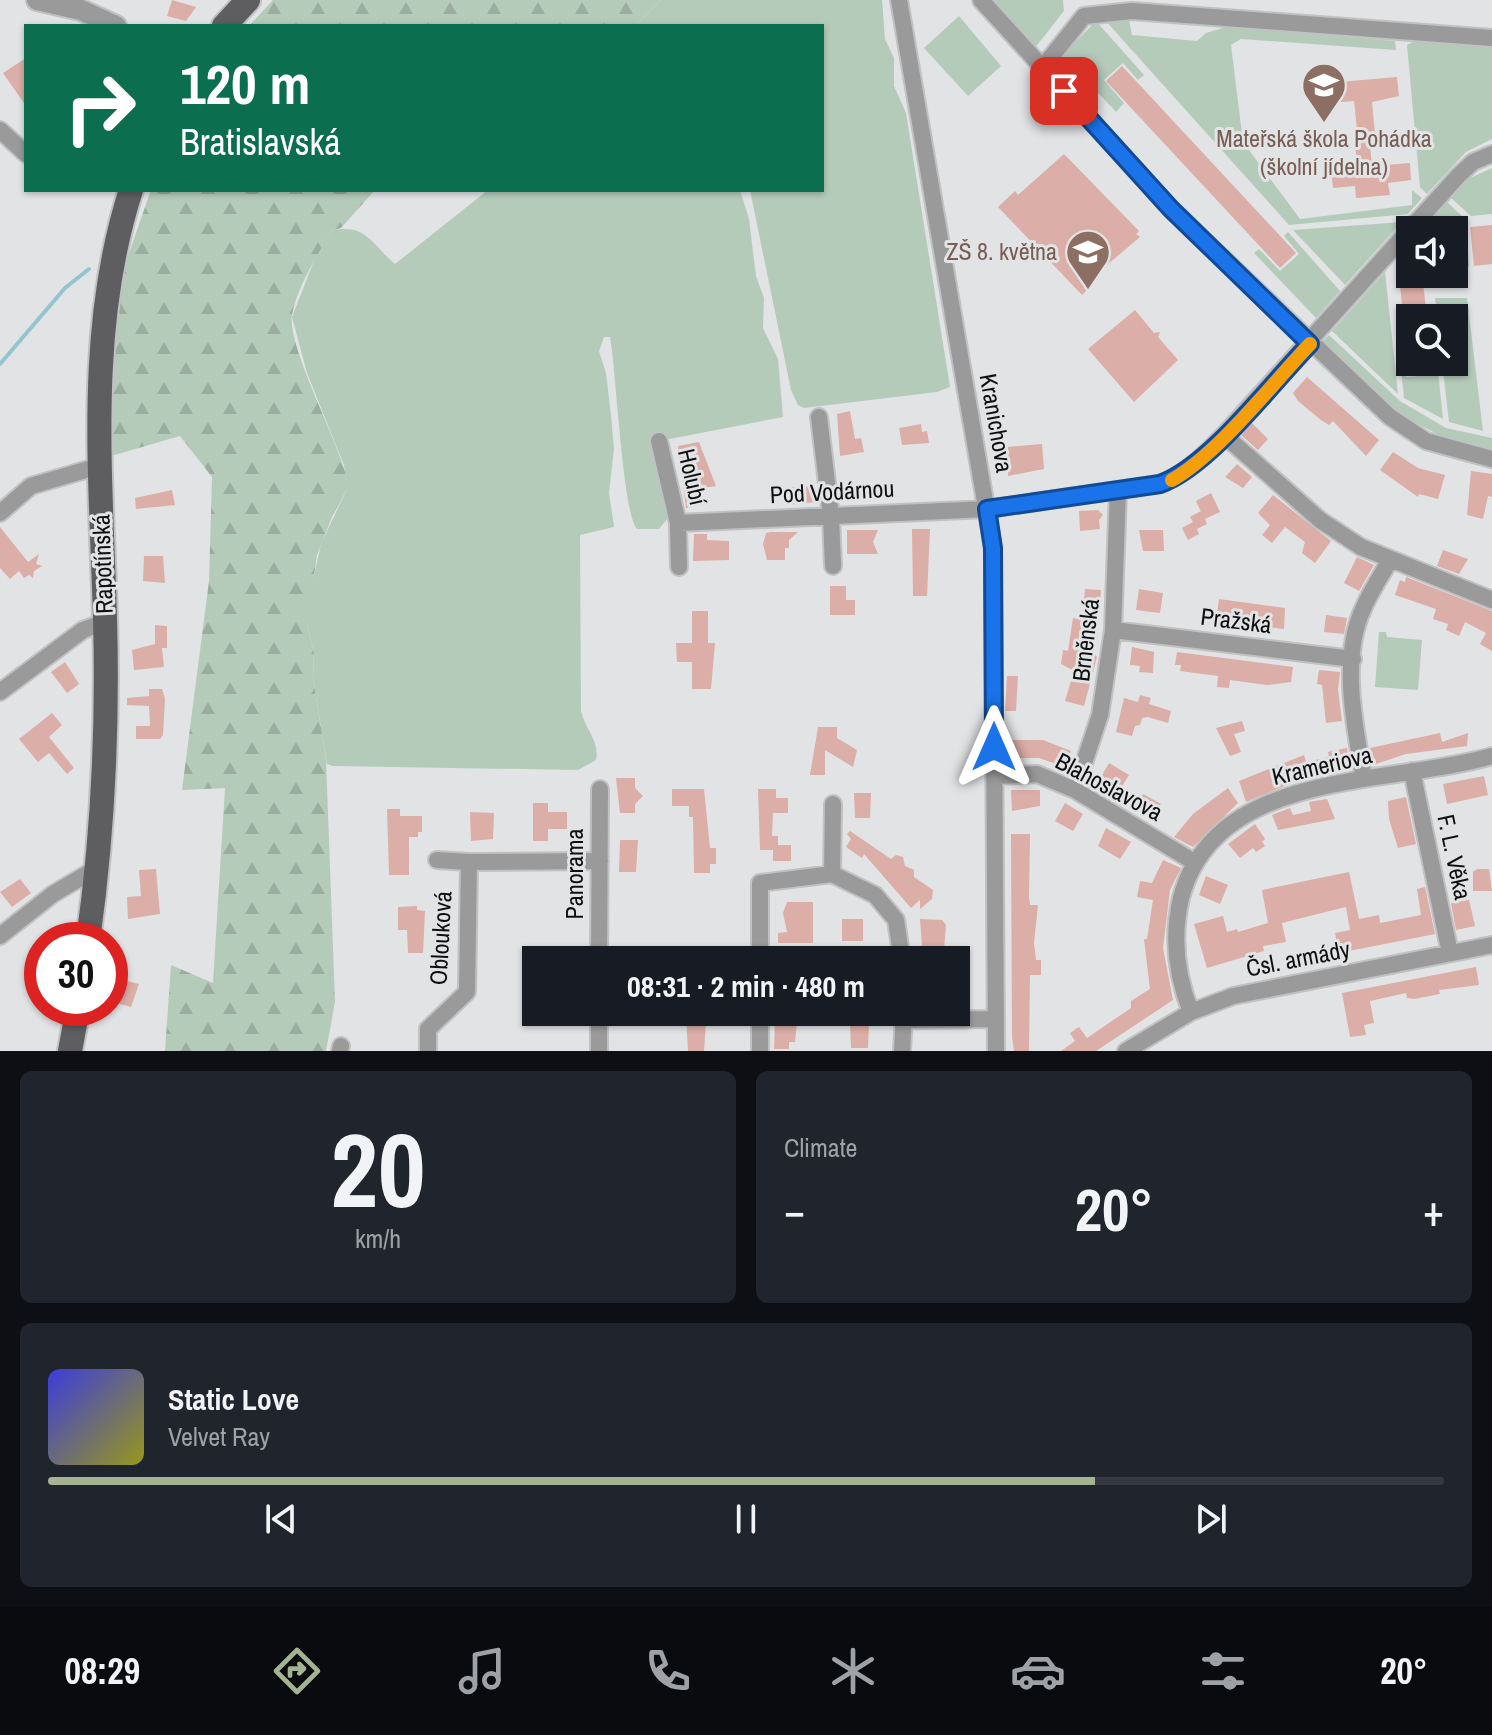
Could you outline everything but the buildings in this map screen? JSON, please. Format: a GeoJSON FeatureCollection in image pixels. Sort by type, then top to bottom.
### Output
{"type":"FeatureCollection","features":[{"type":"Feature","properties":{"kind":"main road"},"geometry":{"type":"LineString","coordinates":[[226,24],[248,0]]}},
{"type":"Feature","properties":{"kind":"main road","name":"Rapotínská"},"geometry":{"type":"LineString","coordinates":[[90,922],[97,868],[105,738],[105,622],[99,466],[101,346],[107,289],[131,192]]}},
{"type":"Feature","properties":{"kind":"main road"},"geometry":{"type":"LineString","coordinates":[[70,1051],[75,1026]]}},
{"type":"Feature","properties":{"kind":"street"},"geometry":{"type":"LineString","coordinates":[[37,0],[81,10],[114,24]]}},
{"type":"Feature","properties":{"kind":"street","name":"Kranichova"},"geometry":{"type":"LineString","coordinates":[[899,0],[993,548],[996,1051]]}},
{"type":"Feature","properties":{"kind":"street"},"geometry":{"type":"LineString","coordinates":[[981,0],[1171,209],[1310,344],[1411,432],[1445,448],[1492,459]]}},
{"type":"Feature","properties":{"kind":"street"},"geometry":{"type":"LineString","coordinates":[[1043,67],[1084,16],[1092,13],[1132,11],[1492,38]]}},
{"type":"Feature","properties":{"kind":"street"},"geometry":{"type":"LineString","coordinates":[[0,130],[24,152]]}},
{"type":"Feature","properties":{"kind":"street","name":"Pod Vodárnou"},"geometry":{"type":"LineString","coordinates":[[678,523],[987,509],[1118,491],[1173,479],[1187,471],[1224,435],[1310,344],[1459,175],[1473,162],[1492,154]]}},
{"type":"Feature","properties":{"kind":"street"},"geometry":{"type":"LineString","coordinates":[[819,417],[831,516],[833,566]]}},
{"type":"Feature","properties":{"kind":"street"},"geometry":{"type":"LineString","coordinates":[[1224,435],[1320,520],[1361,547],[1492,600]]}},
{"type":"Feature","properties":{"kind":"street","name":"Holubí"},"geometry":{"type":"LineString","coordinates":[[659,441],[678,523],[679,567]]}},
{"type":"Feature","properties":{"kind":"street"},"geometry":{"type":"LineString","coordinates":[[0,513],[31,486],[99,466]]}},
{"type":"Feature","properties":{"kind":"street","name":"Brněnská"},"geometry":{"type":"LineString","coordinates":[[1075,790],[1100,715],[1113,630],[1118,491]]}},
{"type":"Feature","properties":{"kind":"street"},"geometry":{"type":"LineString","coordinates":[[1364,779],[1351,703],[1353,659],[1361,611],[1390,560]]}},
{"type":"Feature","properties":{"kind":"street"},"geometry":{"type":"LineString","coordinates":[[0,692],[83,630],[105,622]]}},
{"type":"Feature","properties":{"kind":"street","name":"Pražská"},"geometry":{"type":"LineString","coordinates":[[1113,630],[1353,659]]}},
{"type":"Feature","properties":{"kind":"street","name":"Krameriova"},"geometry":{"type":"LineString","coordinates":[[1191,1012],[1182,989],[1176,940],[1178,912],[1194,862],[1228,826],[1274,800],[1364,779],[1492,756]]}},
{"type":"Feature","properties":{"kind":"street","name":"F. L. Věka"},"geometry":{"type":"LineString","coordinates":[[1412,771],[1450,953]]}},
{"type":"Feature","properties":{"kind":"street","name":"Blahoslavova"},"geometry":{"type":"LineString","coordinates":[[995,776],[1037,774],[1075,790],[1194,862]]}},
{"type":"Feature","properties":{"kind":"street","name":"Panorama"},"geometry":{"type":"LineString","coordinates":[[599,946],[600,789]]}},
{"type":"Feature","properties":{"kind":"street"},"geometry":{"type":"LineString","coordinates":[[832,874],[833,804]]}},
{"type":"Feature","properties":{"kind":"street","name":"Oblouková"},"geometry":{"type":"LineString","coordinates":[[437,860],[600,861]]}},
{"type":"Feature","properties":{"kind":"street","name":"Oblouková"},"geometry":{"type":"LineString","coordinates":[[428,1051],[428,1029],[467,992],[469,862]]}},
{"type":"Feature","properties":{"kind":"street"},"geometry":{"type":"LineString","coordinates":[[0,936],[53,894],[97,868]]}},
{"type":"Feature","properties":{"kind":"street"},"geometry":{"type":"LineString","coordinates":[[760,946],[760,883],[832,874],[875,895],[896,920],[900,946]]}},
{"type":"Feature","properties":{"kind":"street","name":"Čsl. armády"},"geometry":{"type":"LineString","coordinates":[[1126,1051],[1191,1012],[1233,996],[1492,945]]}},
{"type":"Feature","properties":{"kind":"street"},"geometry":{"type":"LineString","coordinates":[[970,1018],[996,1019]]}},
{"type":"Feature","properties":{"kind":"street"},"geometry":{"type":"LineString","coordinates":[[599,1026],[599,1051]]}},
{"type":"Feature","properties":{"kind":"street"},"geometry":{"type":"LineString","coordinates":[[760,1026],[760,1051]]}},
{"type":"Feature","properties":{"kind":"street"},"geometry":{"type":"LineString","coordinates":[[902,1051],[903,1026]]}},
{"type":"Feature","properties":{"kind":"green space"},"geometry":{"type":"Polygon","coordinates":[[[273,0],[661,0],[637,24],[251,24],[273,0]]]}},
{"type":"Feature","properties":{"kind":"green space"},"geometry":{"type":"Polygon","coordinates":[[[661,0],[882,0],[885,39],[894,58],[894,86],[906,113],[950,387],[937,392],[804,408],[798,405],[791,390],[750,192],[824,192],[824,24],[637,24],[661,0]]]}},
{"type":"Feature","properties":{"kind":"green space"},"geometry":{"type":"Polygon","coordinates":[[[989,0],[1063,0],[1064,11],[1034,49],[989,0]]]}},
{"type":"Feature","properties":{"kind":"green space"},"geometry":{"type":"Polygon","coordinates":[[[959,16],[1001,66],[968,96],[924,48],[959,16]]]}},
{"type":"Feature","properties":{"kind":"green space"},"geometry":{"type":"Polygon","coordinates":[[[1103,18],[1129,19],[1132,35],[1197,41],[1206,33],[1226,27],[1395,41],[1396,50],[1241,39],[1231,45],[1243,142],[1300,219],[1412,205],[1412,190],[1422,198],[1408,214],[1289,225],[1103,18]]]}},
{"type":"Feature","properties":{"kind":"green space"},"geometry":{"type":"Polygon","coordinates":[[[1096,21],[1144,75],[1138,80],[1123,63],[1104,80],[1124,103],[1116,112],[1063,55],[1096,21]]]}},
{"type":"Feature","properties":{"kind":"green space"},"geometry":{"type":"Polygon","coordinates":[[[1417,40],[1487,41],[1492,46],[1492,139],[1466,152],[1427,194],[1420,187],[1407,45],[1417,40]]]}},
{"type":"Feature","properties":{"kind":"green space"},"geometry":{"type":"Polygon","coordinates":[[[1492,168],[1492,214],[1471,216],[1450,197],[1468,179],[1492,168]]]}},
{"type":"Feature","properties":{"kind":"green space"},"geometry":{"type":"Polygon","coordinates":[[[150,192],[373,192],[341,228],[331,231],[303,283],[292,315],[297,349],[347,479],[347,489],[317,555],[307,624],[314,653],[313,678],[326,759],[335,1002],[326,1051],[165,1051],[171,965],[213,983],[225,788],[182,790],[209,581],[212,477],[180,436],[111,456],[111,305],[150,192]]]}},
{"type":"Feature","properties":{"kind":"green space"},"geometry":{"type":"Polygon","coordinates":[[[485,192],[741,192],[749,219],[756,276],[764,298],[763,328],[778,359],[783,417],[654,442],[668,518],[659,529],[637,529],[632,518],[624,470],[610,337],[604,337],[599,351],[606,373],[614,449],[609,493],[614,527],[580,535],[581,711],[597,753],[596,760],[578,770],[327,764],[313,678],[314,653],[307,624],[307,607],[321,544],[347,489],[344,465],[307,373],[292,317],[315,258],[331,231],[343,229],[361,233],[395,264],[485,192]]]}},
{"type":"Feature","properties":{"kind":"green space"},"geometry":{"type":"Polygon","coordinates":[[[1447,202],[1462,216],[1434,216],[1447,202]]]}},
{"type":"Feature","properties":{"kind":"green space"},"geometry":{"type":"Polygon","coordinates":[[[1396,222],[1396,229],[1345,285],[1293,230],[1396,222]]]}},
{"type":"Feature","properties":{"kind":"green space"},"geometry":{"type":"Polygon","coordinates":[[[1288,232],[1340,291],[1316,318],[1254,253],[1259,249],[1280,271],[1299,254],[1284,236],[1288,232]]]}},
{"type":"Feature","properties":{"kind":"green space"},"geometry":{"type":"Polygon","coordinates":[[[1385,272],[1398,394],[1332,331],[1385,272]]]}},
{"type":"Feature","properties":{"kind":"green space"},"geometry":{"type":"Polygon","coordinates":[[[1435,298],[1467,298],[1468,304],[1436,304],[1435,298]]]}},
{"type":"Feature","properties":{"kind":"green space"},"geometry":{"type":"Polygon","coordinates":[[[1468,306],[1483,431],[1449,422],[1444,376],[1468,376],[1468,306]]]}},
{"type":"Feature","properties":{"kind":"green space"},"geometry":{"type":"Polygon","coordinates":[[[1329,335],[1400,401],[1446,428],[1492,438],[1492,452],[1440,435],[1398,411],[1322,342],[1329,335]]]}},
{"type":"Feature","properties":{"kind":"green space"},"geometry":{"type":"Polygon","coordinates":[[[1402,376],[1438,376],[1443,419],[1404,398],[1402,376]]]}},
{"type":"Feature","properties":{"kind":"green space"},"geometry":{"type":"Polygon","coordinates":[[[1379,632],[1386,632],[1387,637],[1422,640],[1418,690],[1375,687],[1379,632]]]}},
{"type":"Feature","properties":{"kind":"waterway"},"geometry":{"type":"LineString","coordinates":[[0,364],[65,288],[89,269]]}},
{"type":"Feature","properties":{"kind":"slow traffic"},"geometry":{"type":"LineString","coordinates":[[1172,480],[1187,471],[1224,435],[1310,344]]}},
{"type":"Feature","properties":{"kind":"place","name":"Mateřská škola Pohádka (školní jídelna)"},"geometry":{"type":"Point","coordinates":[1324,124]}},
{"type":"Feature","properties":{"kind":"place","name":"ZŠ 8. května"},"geometry":{"type":"Point","coordinates":[1088,291]}},
{"type":"Feature","properties":{"kind":"route"},"geometry":{"type":"LineString","coordinates":[[994,747],[993,548],[987,509],[1160,484],[1173,479],[1187,471],[1224,435],[1310,344],[1171,209],[1064,91]]}}]}
